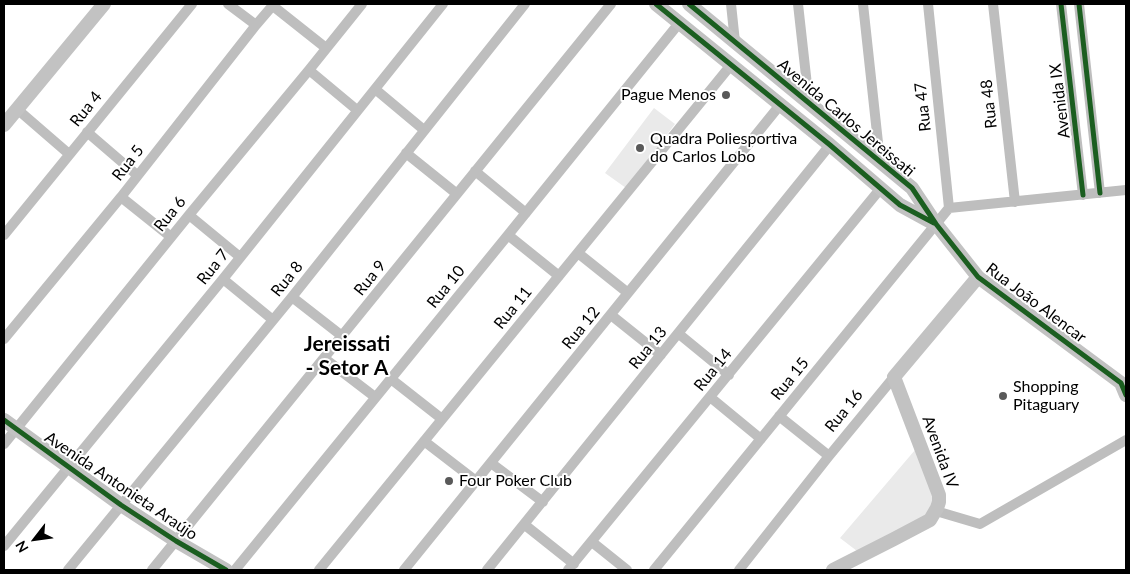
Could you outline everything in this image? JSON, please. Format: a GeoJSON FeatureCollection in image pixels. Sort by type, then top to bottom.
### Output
{"type":"FeatureCollection","features":[{"type":"Feature","properties":{"kind":"street"},"geometry":{"type":"LineString","coordinates":[[4,125],[104,4]]}},
{"type":"Feature","properties":{"kind":"street","name":"Rua 4"},"geometry":{"type":"LineString","coordinates":[[4,234],[192,4]]}},
{"type":"Feature","properties":{"kind":"street"},"geometry":{"type":"LineString","coordinates":[[228,4],[256,25]]}},
{"type":"Feature","properties":{"kind":"street","name":"Rua 6"},"geometry":{"type":"LineString","coordinates":[[4,444],[362,4]]}},
{"type":"Feature","properties":{"kind":"street","name":"Rua 7"},"geometry":{"type":"LineString","coordinates":[[4,546],[223,279],[443,4]]}},
{"type":"Feature","properties":{"kind":"street","name":"Rua 8"},"geometry":{"type":"LineString","coordinates":[[68,570],[274,320],[525,4]]}},
{"type":"Feature","properties":{"kind":"street","name":"Rua 9"},"geometry":{"type":"LineString","coordinates":[[152,570],[611,4]]}},
{"type":"Feature","properties":{"kind":"street","name":"Avenida Carlos Jereissati"},"geometry":{"type":"LineString","coordinates":[[656,4],[830,145],[900,205],[936,224]]}},
{"type":"Feature","properties":{"kind":"street","name":"Avenida Carlos Jereissati"},"geometry":{"type":"LineString","coordinates":[[688,4],[912,188],[936,224]]}},
{"type":"Feature","properties":{"kind":"street"},"geometry":{"type":"LineString","coordinates":[[731,4],[735,42]]}},
{"type":"Feature","properties":{"kind":"street"},"geometry":{"type":"LineString","coordinates":[[798,4],[809,103]]}},
{"type":"Feature","properties":{"kind":"street"},"geometry":{"type":"LineString","coordinates":[[863,4],[880,161]]}},
{"type":"Feature","properties":{"kind":"street","name":"Rua 47"},"geometry":{"type":"LineString","coordinates":[[928,4],[949,208]]}},
{"type":"Feature","properties":{"kind":"street","name":"Rua 48"},"geometry":{"type":"LineString","coordinates":[[993,4],[1015,202]]}},
{"type":"Feature","properties":{"kind":"street","name":"Avenida IX"},"geometry":{"type":"LineString","coordinates":[[1061,4],[1083,195]]}},
{"type":"Feature","properties":{"kind":"street","name":"Avenida IX"},"geometry":{"type":"LineString","coordinates":[[1079,4],[1100,193]]}},
{"type":"Feature","properties":{"kind":"street"},"geometry":{"type":"LineString","coordinates":[[274,5],[326,48]]}},
{"type":"Feature","properties":{"kind":"street","name":"Rua 5"},"geometry":{"type":"LineString","coordinates":[[4,339],[274,5]]}},
{"type":"Feature","properties":{"kind":"street","name":"Rua 10"},"geometry":{"type":"LineString","coordinates":[[235,570],[680,22]]}},
{"type":"Feature","properties":{"kind":"street","name":"Rua 11"},"geometry":{"type":"LineString","coordinates":[[319,570],[731,65]]}},
{"type":"Feature","properties":{"kind":"street"},"geometry":{"type":"LineString","coordinates":[[309,70],[357,110]]}},
{"type":"Feature","properties":{"kind":"street"},"geometry":{"type":"LineString","coordinates":[[375,89],[424,130]]}},
{"type":"Feature","properties":{"kind":"street","name":"Rua 12"},"geometry":{"type":"LineString","coordinates":[[404,570],[780,105]]}},
{"type":"Feature","properties":{"kind":"street"},"geometry":{"type":"LineString","coordinates":[[17,109],[69,154]]}},
{"type":"Feature","properties":{"kind":"street"},"geometry":{"type":"LineString","coordinates":[[87,132],[137,175]]}},
{"type":"Feature","properties":{"kind":"street","name":"Rua 13"},"geometry":{"type":"LineString","coordinates":[[487,570],[830,145]]}},
{"type":"Feature","properties":{"kind":"street"},"geometry":{"type":"LineString","coordinates":[[406,153],[457,194]]}},
{"type":"Feature","properties":{"kind":"street"},"geometry":{"type":"LineString","coordinates":[[475,171],[526,212]]}},
{"type":"Feature","properties":{"kind":"street","name":"Rua 14"},"geometry":{"type":"LineString","coordinates":[[571,567],[881,188]]}},
{"type":"Feature","properties":{"kind":"street"},"geometry":{"type":"LineString","coordinates":[[949,208],[1126,190]]}},
{"type":"Feature","properties":{"kind":"street"},"geometry":{"type":"LineString","coordinates":[[121,196],[171,237]]}},
{"type":"Feature","properties":{"kind":"street","name":"Rua 15"},"geometry":{"type":"LineString","coordinates":[[654,570],[949,208]]}},
{"type":"Feature","properties":{"kind":"street"},"geometry":{"type":"LineString","coordinates":[[189,215],[240,257]]}},
{"type":"Feature","properties":{"kind":"street","name":"Rua João Alencar"},"geometry":{"type":"LineString","coordinates":[[936,224],[978,277],[1124,387]]}},
{"type":"Feature","properties":{"kind":"street"},"geometry":{"type":"LineString","coordinates":[[508,235],[559,276]]}},
{"type":"Feature","properties":{"kind":"street"},"geometry":{"type":"LineString","coordinates":[[578,253],[628,293]]}},
{"type":"Feature","properties":{"kind":"street","name":"Rua 16"},"geometry":{"type":"LineString","coordinates":[[740,570],[829,456],[978,277]]}},
{"type":"Feature","properties":{"kind":"street"},"geometry":{"type":"LineString","coordinates":[[223,279],[274,320]]}},
{"type":"Feature","properties":{"kind":"street"},"geometry":{"type":"LineString","coordinates":[[292,297],[342,336]]}},
{"type":"Feature","properties":{"kind":"street"},"geometry":{"type":"LineString","coordinates":[[611,315],[661,355]]}},
{"type":"Feature","properties":{"kind":"street"},"geometry":{"type":"LineString","coordinates":[[678,334],[729,375]]}},
{"type":"Feature","properties":{"kind":"street"},"geometry":{"type":"LineString","coordinates":[[324,358],[375,397]]}},
{"type":"Feature","properties":{"kind":"street","name":"Avenida IV"},"geometry":{"type":"LineString","coordinates":[[832,570],[930,520],[940,502],[894,377]]}},
{"type":"Feature","properties":{"kind":"street"},"geometry":{"type":"LineString","coordinates":[[391,379],[442,419]]}},
{"type":"Feature","properties":{"kind":"street"},"geometry":{"type":"LineString","coordinates":[[710,397],[761,439]]}},
{"type":"Feature","properties":{"kind":"street"},"geometry":{"type":"LineString","coordinates":[[779,416],[829,456]]}},
{"type":"Feature","properties":{"kind":"street","name":"Avenida Antonieta Araújo"},"geometry":{"type":"LineString","coordinates":[[4,420],[121,505],[176,541],[226,570]]}},
{"type":"Feature","properties":{"kind":"street"},"geometry":{"type":"LineString","coordinates":[[936,511],[980,524],[1126,440]]}},
{"type":"Feature","properties":{"kind":"street"},"geometry":{"type":"LineString","coordinates":[[424,441],[476,481]]}},
{"type":"Feature","properties":{"kind":"street"},"geometry":{"type":"LineString","coordinates":[[491,462],[543,502]]}},
{"type":"Feature","properties":{"kind":"street"},"geometry":{"type":"LineString","coordinates":[[525,525],[571,567]]}},
{"type":"Feature","properties":{"kind":"street"},"geometry":{"type":"LineString","coordinates":[[592,542],[627,570]]}},
{"type":"Feature","properties":{"kind":"shaded area","name":"Quadra Poliesportiva do Carlos Lobo"},"geometry":{"type":"Polygon","coordinates":[[[654,108],[675,124],[626,188],[605,173],[654,108]]]}},
{"type":"Feature","properties":{"kind":"shaded area"},"geometry":{"type":"Polygon","coordinates":[[[915,450],[933,494],[934,502],[927,516],[857,551],[840,538],[915,450]]]}},
{"type":"Feature","properties":{"kind":"cycle path"},"geometry":{"type":"LineString","coordinates":[[656,4],[830,145],[900,205],[934,223]]}},
{"type":"Feature","properties":{"kind":"cycle path"},"geometry":{"type":"LineString","coordinates":[[689,4],[912,188],[936,224],[978,277],[1121,383],[1126,395]]}},
{"type":"Feature","properties":{"kind":"cycle path"},"geometry":{"type":"LineString","coordinates":[[1061,4],[1083,195]]}},
{"type":"Feature","properties":{"kind":"cycle path"},"geometry":{"type":"LineString","coordinates":[[1079,4],[1100,193]]}},
{"type":"Feature","properties":{"kind":"cycle path"},"geometry":{"type":"LineString","coordinates":[[4,420],[121,505],[176,541],[226,570]]}},
{"type":"Feature","properties":{"kind":"place","name":"Pague Menos"},"geometry":{"type":"Point","coordinates":[726,95]}},
{"type":"Feature","properties":{"kind":"place","name":"Quadra Poliesportiva do Carlos Lobo"},"geometry":{"type":"Point","coordinates":[640,148]}},
{"type":"Feature","properties":{"kind":"place","name":"Shopping Pitaguary"},"geometry":{"type":"Point","coordinates":[1003,396]}},
{"type":"Feature","properties":{"kind":"place","name":"Four Poker Club"},"geometry":{"type":"Point","coordinates":[449,481]}},
{"type":"Feature","properties":{"kind":"district","name":"Jereissati - Setor A"},"geometry":{"type":"Point","coordinates":[347,356]}}]}
